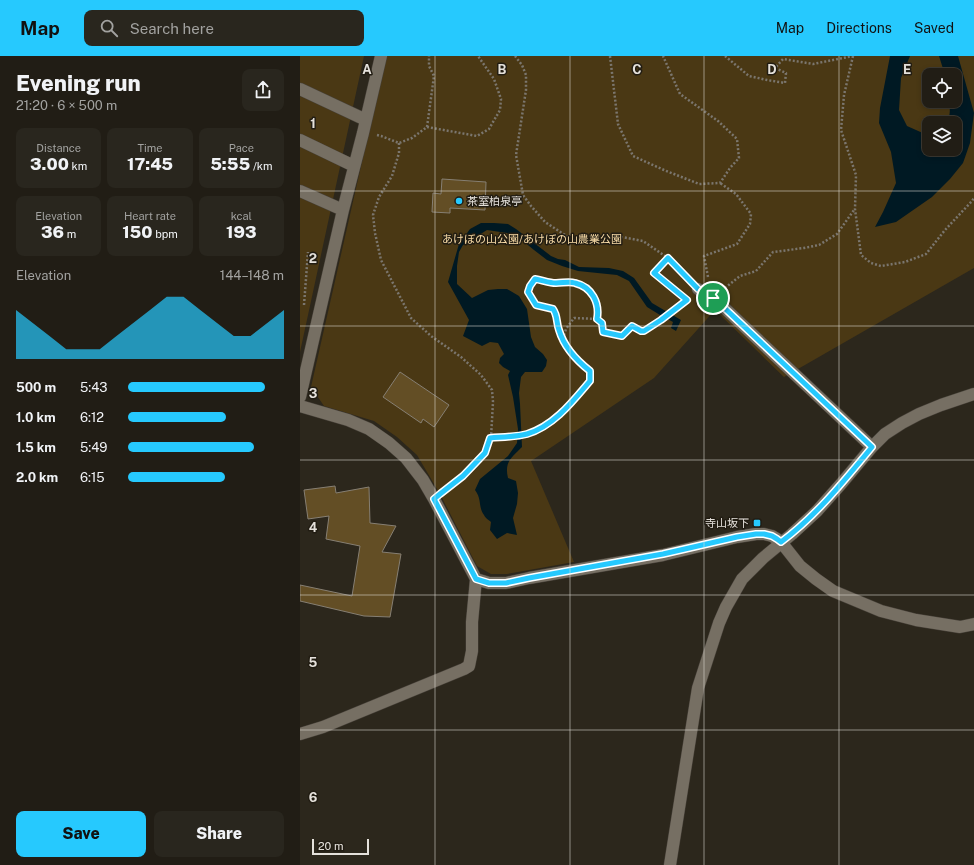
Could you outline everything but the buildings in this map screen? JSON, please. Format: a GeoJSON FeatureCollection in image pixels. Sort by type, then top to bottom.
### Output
{"type":"FeatureCollection","features":[{"type":"Feature","properties":{"kind":"street"},"geometry":{"type":"LineString","coordinates":[[300,397],[343,210],[381,56]]}},
{"type":"Feature","properties":{"kind":"street"},"geometry":{"type":"LineString","coordinates":[[300,89],[366,120]]}},
{"type":"Feature","properties":{"kind":"street"},"geometry":{"type":"LineString","coordinates":[[300,140],[354,166]]}},
{"type":"Feature","properties":{"kind":"street"},"geometry":{"type":"LineString","coordinates":[[300,191],[343,210]]}},
{"type":"Feature","properties":{"kind":"street"},"geometry":{"type":"LineString","coordinates":[[698,289],[713,298],[872,447]]}},
{"type":"Feature","properties":{"kind":"street"},"geometry":{"type":"LineString","coordinates":[[670,865],[698,688],[719,623],[726,607],[742,579],[763,558],[817,511],[885,434],[919,414],[974,394]]}},
{"type":"Feature","properties":{"kind":"street"},"geometry":{"type":"LineString","coordinates":[[300,406],[348,420],[369,429],[389,443],[406,458],[423,480],[434,499],[476,579],[472,622],[472,651],[469,666],[323,727],[300,734]]}},
{"type":"Feature","properties":{"kind":"street"},"geometry":{"type":"LineString","coordinates":[[476,579],[489,583],[506,583],[663,554],[737,537],[764,534],[772,536],[781,542],[800,566],[816,580],[833,591],[882,611],[916,620],[960,627],[974,624]]}},
{"type":"Feature","properties":{"kind":"path"},"geometry":{"type":"LineString","coordinates":[[362,133],[381,136],[399,143],[412,138],[427,127],[434,76],[429,66],[429,56]]}},
{"type":"Feature","properties":{"kind":"path"},"geometry":{"type":"LineString","coordinates":[[427,127],[477,136],[489,129],[500,110],[501,99],[494,80],[478,56]]}},
{"type":"Feature","properties":{"kind":"path"},"geometry":{"type":"LineString","coordinates":[[515,56],[522,65],[526,75],[526,90],[516,155],[523,196],[545,222],[575,240],[596,240],[622,237],[643,241],[668,258],[698,289]]}},
{"type":"Feature","properties":{"kind":"path"},"geometry":{"type":"LineString","coordinates":[[610,56],[618,124],[633,156],[699,184],[720,183],[736,194],[751,214],[750,224],[737,244],[704,256],[713,298],[740,276],[756,271],[773,252],[819,245],[837,234],[855,209]]}},
{"type":"Feature","properties":{"kind":"path"},"geometry":{"type":"LineString","coordinates":[[663,56],[680,94],[718,121],[737,138],[739,158],[720,183]]}},
{"type":"Feature","properties":{"kind":"path"},"geometry":{"type":"LineString","coordinates":[[725,56],[749,76],[785,82],[786,73],[775,68],[784,59],[813,64],[853,56],[844,96],[841,130],[856,175],[855,209],[861,255],[871,263],[882,266],[904,262],[926,254],[974,198]]}},
{"type":"Feature","properties":{"kind":"path"},"geometry":{"type":"LineString","coordinates":[[399,143],[399,153],[392,176],[378,197],[373,215],[381,260],[410,318],[466,361],[481,375],[492,390],[493,402],[490,438],[485,453],[463,476],[434,499]]}},
{"type":"Feature","properties":{"kind":"path"},"geometry":{"type":"LineString","coordinates":[[304,306],[308,252]]}},
{"type":"Feature","properties":{"kind":"path"},"geometry":{"type":"LineString","coordinates":[[563,339],[566,329],[574,318],[597,319],[602,323],[603,332],[622,336],[632,326],[644,331],[687,300],[654,273],[668,258]]}},
{"type":"Feature","properties":{"kind":"path"},"geometry":{"type":"LineString","coordinates":[[490,438],[531,433],[549,423],[568,406],[590,381],[590,371],[581,364],[567,348],[558,326],[557,313],[553,309],[536,305],[528,292],[535,279],[582,285],[592,293],[597,302],[597,319]]}},
{"type":"Feature","properties":{"kind":"green space"},"geometry":{"type":"Polygon","coordinates":[[[300,56],[364,56],[300,352],[300,56]]]}},
{"type":"Feature","properties":{"kind":"green space","name":"あけぼの山公園/あけぼの山農業公園"},"geometry":{"type":"Polygon","coordinates":[[[386,56],[974,56],[974,268],[784,377],[715,310],[654,378],[531,461],[574,562],[507,574],[491,574],[477,566],[440,494],[417,455],[397,437],[374,421],[324,406],[311,387],[386,56]]]}},
{"type":"Feature","properties":{"kind":"water"},"geometry":{"type":"Polygon","coordinates":[[[890,56],[910,56],[901,78],[899,110],[907,126],[922,133],[922,156],[962,156],[962,116],[949,116],[950,108],[962,108],[962,70],[974,113],[970,143],[963,163],[950,179],[932,197],[896,222],[875,227],[896,183],[891,152],[879,123],[880,108],[890,56]]]}},
{"type":"Feature","properties":{"kind":"water"},"geometry":{"type":"Polygon","coordinates":[[[939,56],[958,56],[961,68],[943,68],[939,56]]]}},
{"type":"Feature","properties":{"kind":"water"},"geometry":{"type":"Polygon","coordinates":[[[481,223],[508,224],[551,256],[565,260],[579,267],[609,268],[623,271],[634,278],[652,303],[681,320],[676,331],[671,328],[673,322],[647,307],[629,281],[617,275],[578,271],[562,266],[547,260],[523,241],[507,233],[487,230],[463,245],[459,252],[457,284],[472,298],[488,290],[498,289],[507,289],[519,296],[527,309],[531,337],[535,347],[547,360],[546,366],[542,372],[525,372],[521,377],[519,393],[522,447],[510,460],[507,468],[508,478],[516,481],[518,493],[513,518],[517,535],[507,533],[497,539],[490,530],[491,522],[482,512],[479,497],[475,490],[480,479],[508,456],[517,443],[518,429],[508,375],[510,371],[499,363],[500,358],[504,354],[498,343],[490,342],[482,346],[463,336],[469,320],[448,282],[459,244],[470,229],[481,223]]]}},
{"type":"Feature","properties":{"kind":"place","name":"茶室柏泉亭"},"geometry":{"type":"Point","coordinates":[459,201]}},
{"type":"Feature","properties":{"kind":"place","name":"寺山坂下"},"geometry":{"type":"Point","coordinates":[757,523]}},
{"type":"Feature","properties":{"kind":"route"},"geometry":{"type":"LineString","coordinates":[[668,258],[698,289],[713,298],[872,447],[841,484],[817,511],[781,542],[772,536],[756,534],[663,554],[506,583],[489,583],[476,579],[434,499],[463,476],[485,453],[490,438],[531,433],[549,423],[568,406],[590,381],[590,371],[581,364],[567,348],[558,326],[557,313],[553,309],[536,305],[528,292],[535,279],[582,285],[592,293],[597,302],[597,319],[602,323],[603,332],[622,336],[632,326],[644,331],[687,300],[654,273],[668,258]]}}]}
